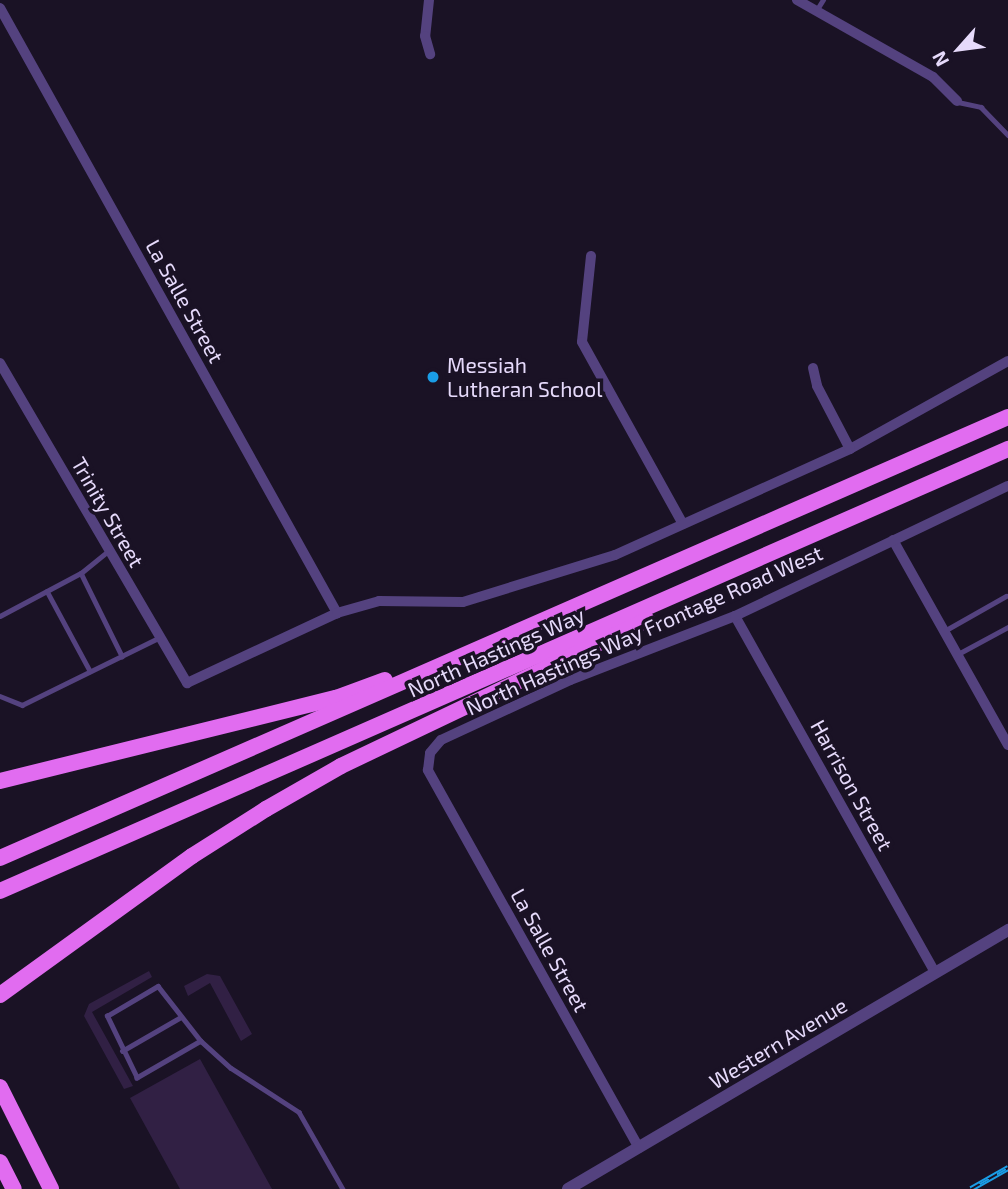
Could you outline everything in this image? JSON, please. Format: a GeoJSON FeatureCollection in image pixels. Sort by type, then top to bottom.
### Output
{"type":"FeatureCollection","features":[{"type":"Feature","properties":{"kind":"main road","name":"North Hastings Way"},"geometry":{"type":"LineString","coordinates":[[0,858],[1008,417]]}},
{"type":"Feature","properties":{"kind":"main road","name":"North Hastings Way"},"geometry":{"type":"LineString","coordinates":[[0,891],[856,518],[1008,449]]}},
{"type":"Feature","properties":{"kind":"main road"},"geometry":{"type":"LineString","coordinates":[[0,995],[192,856],[341,766],[856,518]]}},
{"type":"Feature","properties":{"kind":"main road"},"geometry":{"type":"LineString","coordinates":[[0,781],[336,698],[606,595]]}},
{"type":"Feature","properties":{"kind":"main road"},"geometry":{"type":"LineString","coordinates":[[0,1087],[51,1189]]}},
{"type":"Feature","properties":{"kind":"main road"},"geometry":{"type":"LineString","coordinates":[[0,1162],[14,1189]]}},
{"type":"Feature","properties":{"kind":"street"},"geometry":{"type":"LineString","coordinates":[[0,2],[5,0]]}},
{"type":"Feature","properties":{"kind":"street"},"geometry":{"type":"LineString","coordinates":[[429,0],[425,36],[430,54]]}},
{"type":"Feature","properties":{"kind":"street"},"geometry":{"type":"LineString","coordinates":[[797,0],[933,78],[957,101]]}},
{"type":"Feature","properties":{"kind":"street","name":"La Salle Street"},"geometry":{"type":"LineString","coordinates":[[0,8],[337,613]]}},
{"type":"Feature","properties":{"kind":"street"},"geometry":{"type":"LineString","coordinates":[[591,256],[582,342],[683,524]]}},
{"type":"Feature","properties":{"kind":"street"},"geometry":{"type":"LineString","coordinates":[[337,613],[379,601],[438,604],[480,598],[587,566],[850,449],[1008,361]]}},
{"type":"Feature","properties":{"kind":"street","name":"Trinity Street"},"geometry":{"type":"LineString","coordinates":[[0,363],[4,379],[182,680],[190,682],[337,613]]}},
{"type":"Feature","properties":{"kind":"street"},"geometry":{"type":"LineString","coordinates":[[813,368],[817,386],[850,449]]}},
{"type":"Feature","properties":{"kind":"street","name":"North Hastings Way Frontage Road West"},"geometry":{"type":"LineString","coordinates":[[428,770],[430,753],[441,740],[570,680],[735,616],[1008,486]]}},
{"type":"Feature","properties":{"kind":"street"},"geometry":{"type":"LineString","coordinates":[[893,540],[1008,745]]}},
{"type":"Feature","properties":{"kind":"street","name":"Harrison Street"},"geometry":{"type":"LineString","coordinates":[[735,616],[935,973]]}},
{"type":"Feature","properties":{"kind":"street","name":"La Salle Street"},"geometry":{"type":"LineString","coordinates":[[428,770],[639,1148]]}},
{"type":"Feature","properties":{"kind":"street","name":"Western Avenue"},"geometry":{"type":"LineString","coordinates":[[568,1189],[1008,930]]}},
{"type":"Feature","properties":{"kind":"lane"},"geometry":{"type":"LineString","coordinates":[[816,11],[823,0]]}},
{"type":"Feature","properties":{"kind":"lane"},"geometry":{"type":"LineString","coordinates":[[957,101],[981,107],[1008,135]]}},
{"type":"Feature","properties":{"kind":"lane"},"geometry":{"type":"LineString","coordinates":[[0,616],[81,573],[108,551]]}},
{"type":"Feature","properties":{"kind":"lane"},"geometry":{"type":"LineString","coordinates":[[81,573],[122,656]]}},
{"type":"Feature","properties":{"kind":"lane"},"geometry":{"type":"LineString","coordinates":[[47,591],[90,671]]}},
{"type":"Feature","properties":{"kind":"lane"},"geometry":{"type":"LineString","coordinates":[[944,631],[1006,596]]}},
{"type":"Feature","properties":{"kind":"lane"},"geometry":{"type":"LineString","coordinates":[[957,655],[1008,626]]}},
{"type":"Feature","properties":{"kind":"lane"},"geometry":{"type":"LineString","coordinates":[[0,696],[22,705],[159,638]]}},
{"type":"Feature","properties":{"kind":"lane"},"geometry":{"type":"LineString","coordinates":[[201,1041],[137,1078],[107,1016],[159,986],[201,1041],[231,1068],[299,1112],[343,1189]]}},
{"type":"Feature","properties":{"kind":"lane"},"geometry":{"type":"LineString","coordinates":[[122,1051],[181,1017]]}},
{"type":"Feature","properties":{"kind":"building"},"geometry":{"type":"Polygon","coordinates":[[[149,971],[152,977],[92,1012],[133,1086],[124,1089],[84,1016],[89,1004],[149,971]]]}},
{"type":"Feature","properties":{"kind":"building"},"geometry":{"type":"Polygon","coordinates":[[[207,974],[220,976],[252,1034],[241,1041],[210,983],[188,996],[184,986],[207,974]]]}},
{"type":"Feature","properties":{"kind":"building"},"geometry":{"type":"Polygon","coordinates":[[[200,1059],[272,1189],[180,1189],[130,1098],[200,1059]]]}},
{"type":"Feature","properties":{"kind":"railway"},"geometry":{"type":"LineString","coordinates":[[971,1189],[1008,1168]]}},
{"type":"Feature","properties":{"kind":"place","name":"Messiah Lutheran School"},"geometry":{"type":"Point","coordinates":[433,377]}}]}
